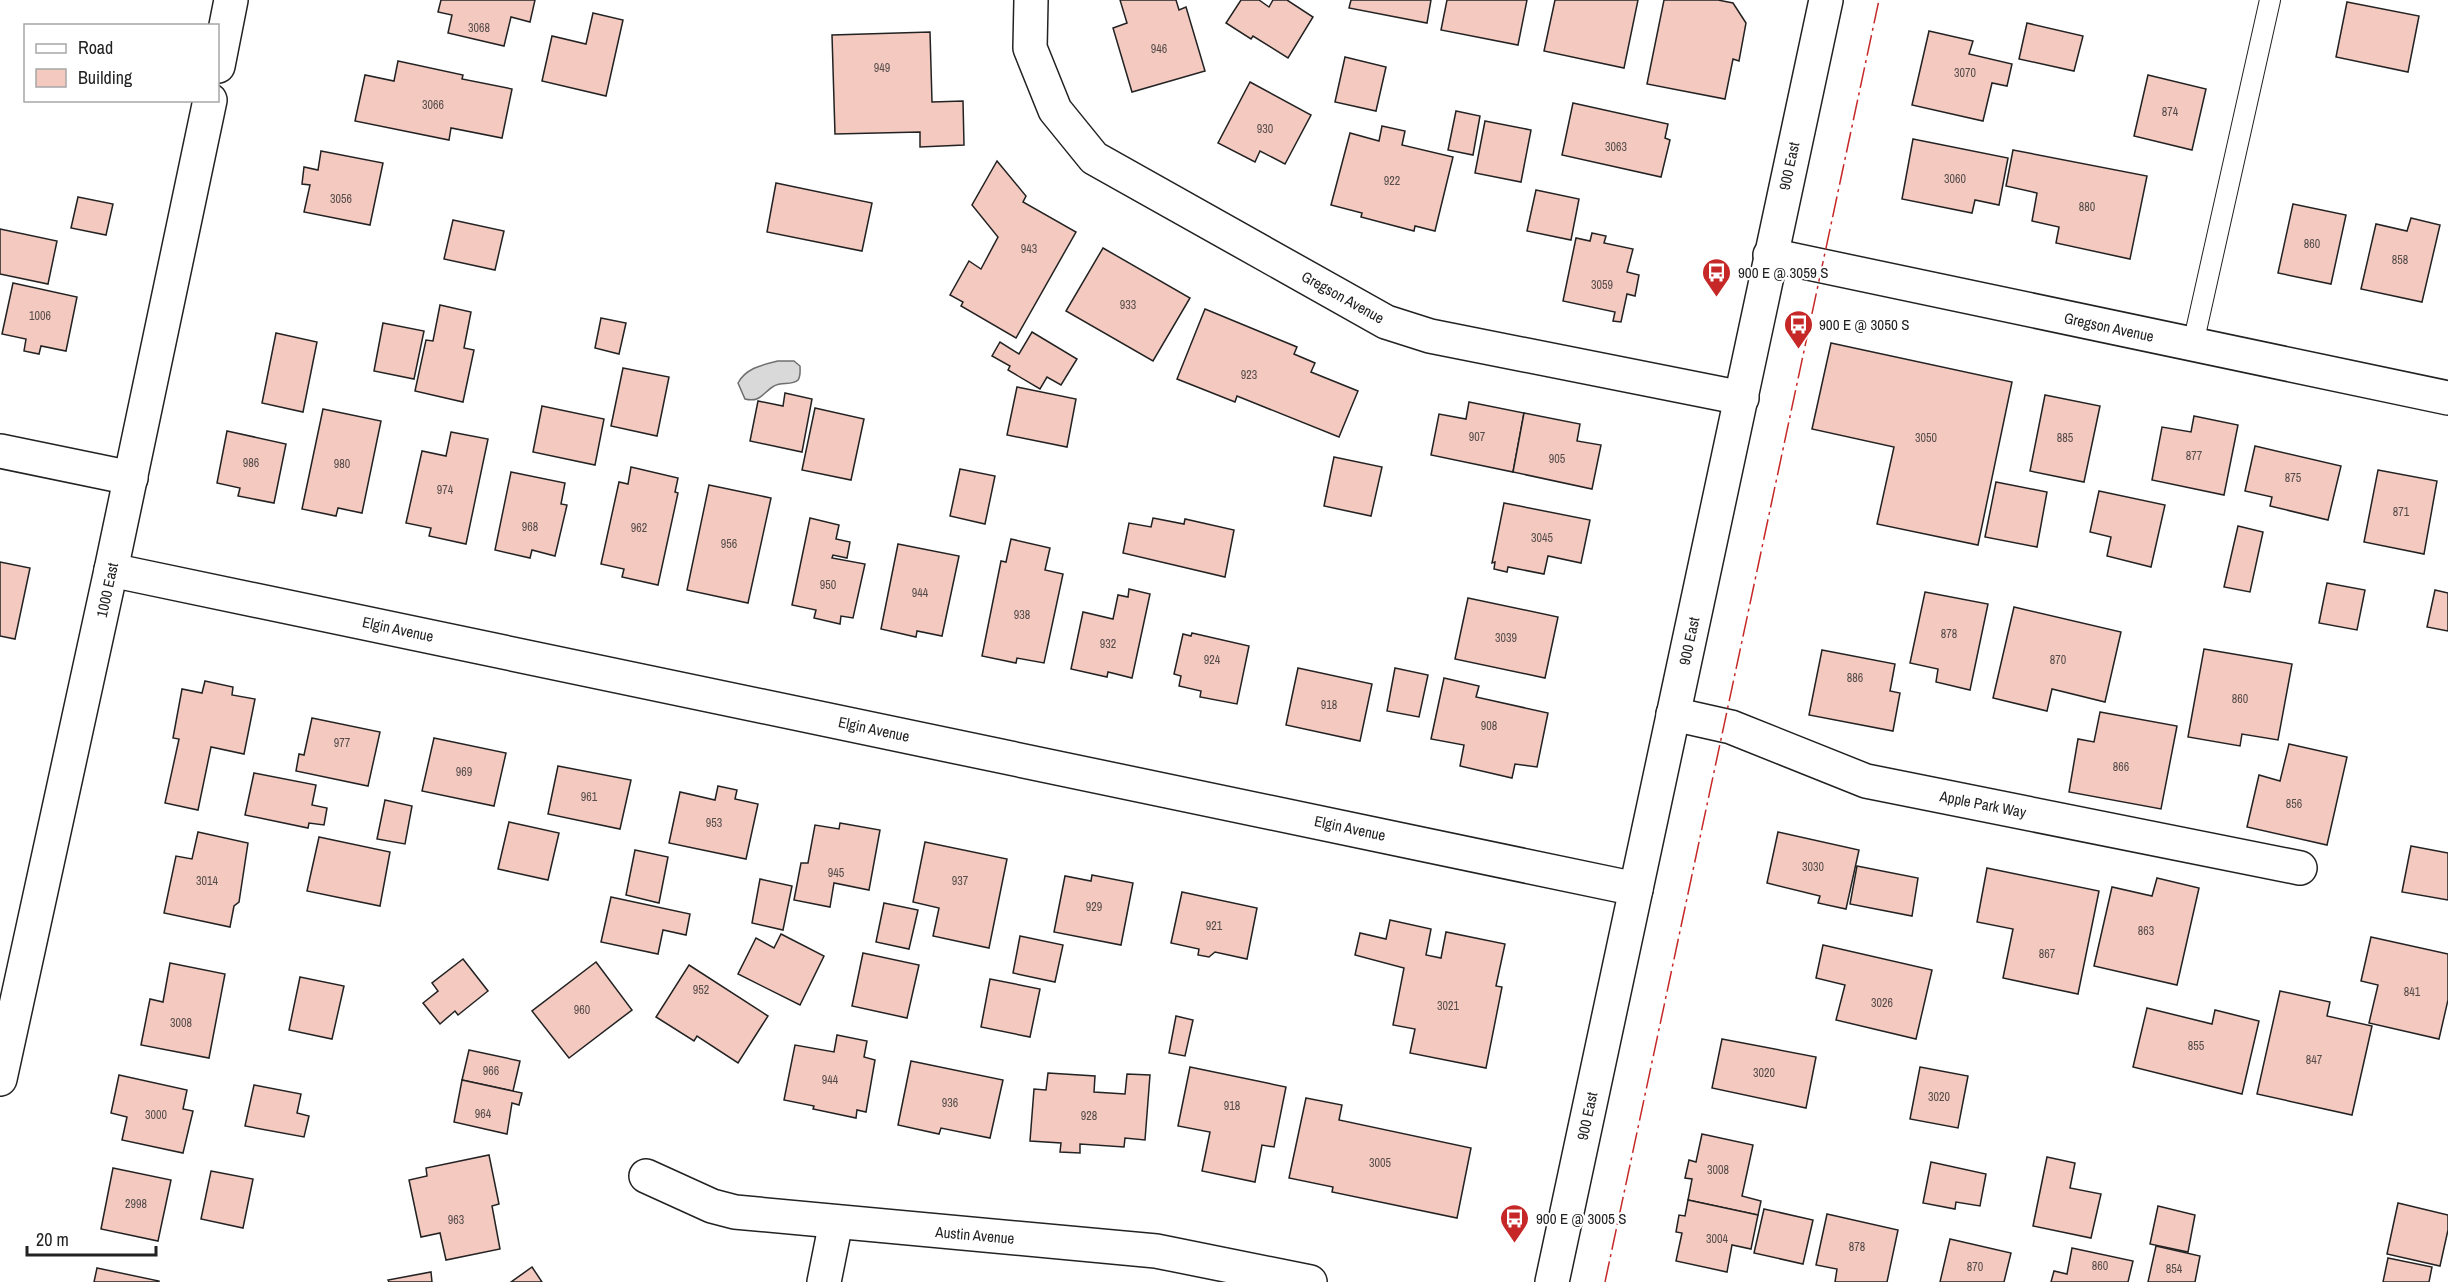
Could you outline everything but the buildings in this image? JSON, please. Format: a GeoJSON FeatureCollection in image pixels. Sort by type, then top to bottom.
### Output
{"type":"FeatureCollection","features":[{"type":"Feature","properties":{"kind":"street"},"geometry":{"type":"LineString","coordinates":[[219,61],[231,0]]}},
{"type":"Feature","properties":{"kind":"street","name":"Gregson Avenue"},"geometry":{"type":"LineString","coordinates":[[1031,0],[1030,48],[1055,110],[1094,158],[1386,322],[1430,336],[1742,398]]}},
{"type":"Feature","properties":{"kind":"street","name":"900 East"},"geometry":{"type":"LineString","coordinates":[[1552,1282],[1826,0]]}},
{"type":"Feature","properties":{"kind":"street","name":"1000 East"},"geometry":{"type":"LineString","coordinates":[[0,1079],[6,1024],[111,570],[210,102]]}},
{"type":"Feature","properties":{"kind":"street","name":"Gregson Avenue"},"geometry":{"type":"LineString","coordinates":[[1770,255],[2448,398]]}},
{"type":"Feature","properties":{"kind":"street"},"geometry":{"type":"LineString","coordinates":[[0,451],[131,478]]}},
{"type":"Feature","properties":{"kind":"street","name":"Elgin Avenue"},"geometry":{"type":"LineString","coordinates":[[111,570],[1636,889]]}},
{"type":"Feature","properties":{"kind":"street","name":"Apple Park Way"},"geometry":{"type":"LineString","coordinates":[[1673,714],[1731,727],[1866,781],[2300,868]]}},
{"type":"Feature","properties":{"kind":"street","name":"Austin Avenue"},"geometry":{"type":"LineString","coordinates":[[646,1176],[712,1206],[735,1212],[1156,1251],[1310,1282]]}},
{"type":"Feature","properties":{"kind":"street"},"geometry":{"type":"LineString","coordinates":[[824,1282],[836,1222]]}},
{"type":"Feature","properties":{"kind":"lane"},"geometry":{"type":"LineString","coordinates":[[2193,344],[2271,0]]}},
{"type":"Feature","properties":{"kind":"shaded area"},"geometry":{"type":"Polygon","coordinates":[[[778,361],[794,361],[800,366],[798,380],[770,388],[755,400],[745,399],[738,383],[741,378],[755,368],[778,361]]]}},
{"type":"Feature","properties":{"kind":"power"},"geometry":{"type":"LineString","coordinates":[[1605,1282],[1879,0]]}},
{"type":"Feature","properties":{"kind":"place","name":"900 E @ 3059 S"},"geometry":{"type":"Point","coordinates":[1717,298]}},
{"type":"Feature","properties":{"kind":"place","name":"900 E @ 3050 S"},"geometry":{"type":"Point","coordinates":[1798,350]}},
{"type":"Feature","properties":{"kind":"place","name":"900 E @ 3005 S"},"geometry":{"type":"Point","coordinates":[1515,1244]}}]}
